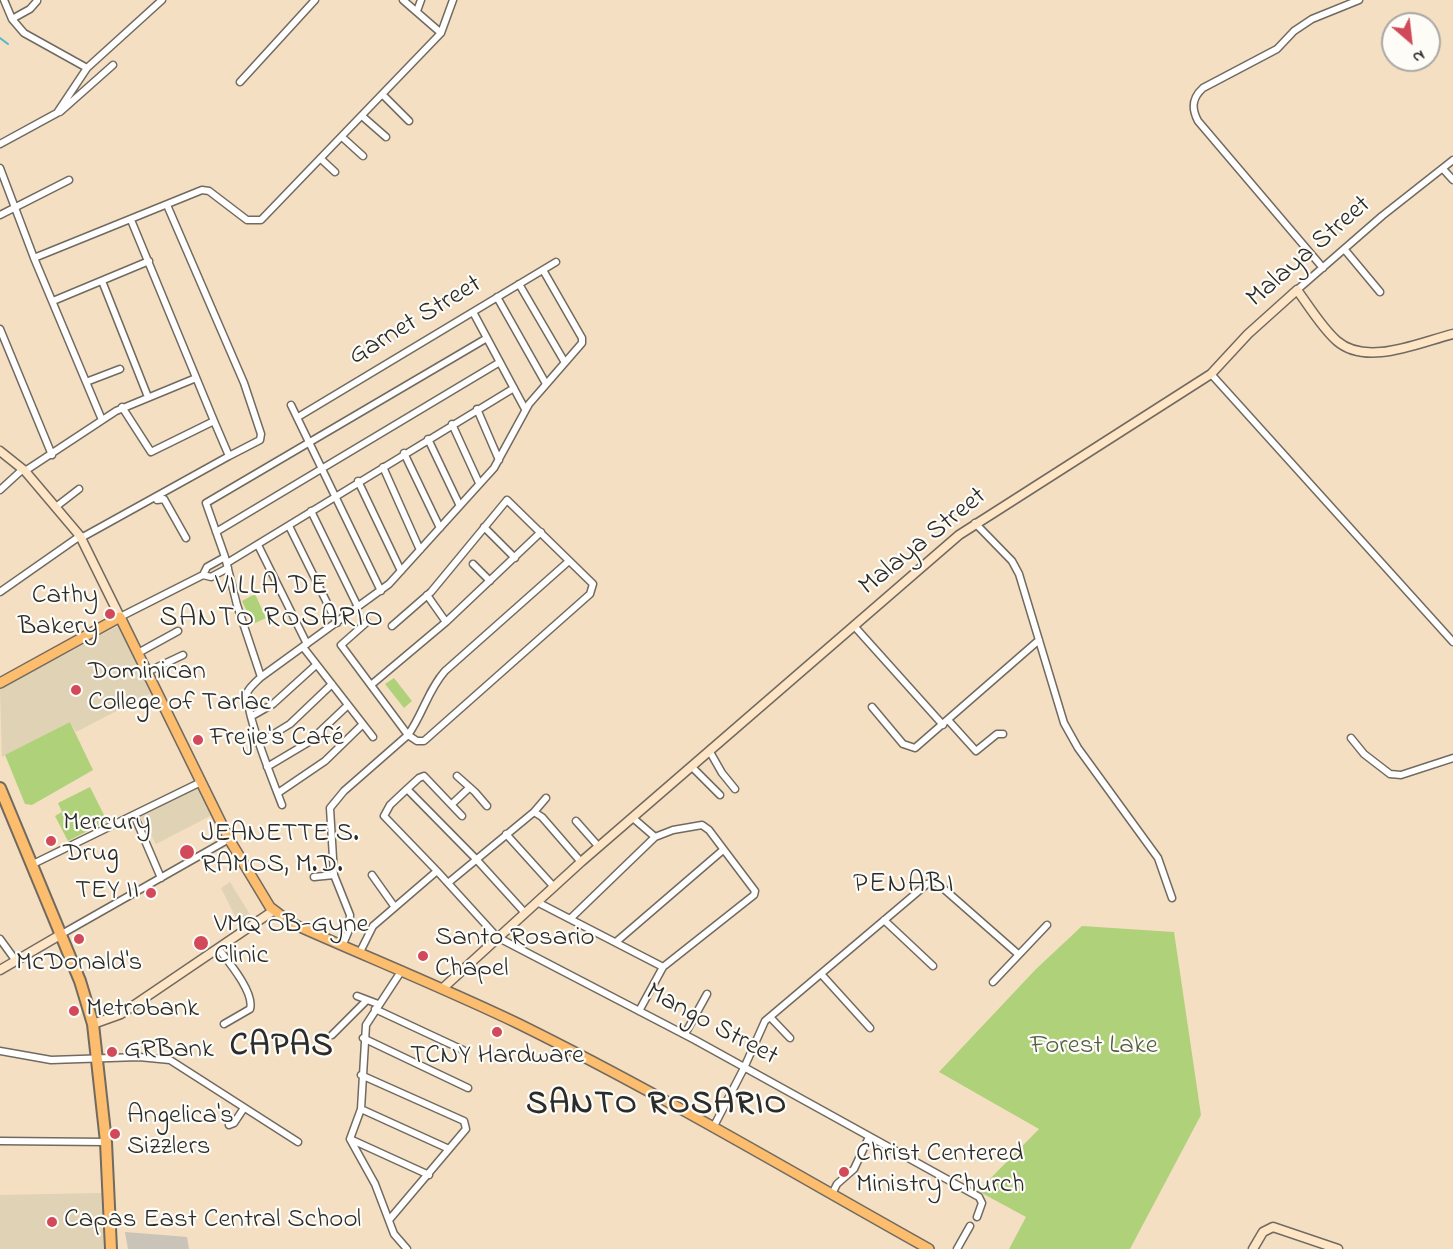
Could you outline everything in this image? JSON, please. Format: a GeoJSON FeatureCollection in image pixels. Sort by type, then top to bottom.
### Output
{"type":"FeatureCollection","features":[{"type":"Feature","properties":{"kind":"highway"},"geometry":{"type":"LineString","coordinates":[[0,788],[2,801],[80,981],[93,1024],[106,1142],[111,1249]]}},
{"type":"Feature","properties":{"kind":"main road"},"geometry":{"type":"LineString","coordinates":[[0,682],[120,617],[229,839],[273,911],[291,923],[443,988],[572,1051],[714,1126],[929,1249]]}},
{"type":"Feature","properties":{"kind":"street"},"geometry":{"type":"LineString","coordinates":[[4,0],[12,19],[24,33],[87,68]]}},
{"type":"Feature","properties":{"kind":"street"},"geometry":{"type":"LineString","coordinates":[[57,113],[87,68],[162,0]]}},
{"type":"Feature","properties":{"kind":"street"},"geometry":{"type":"LineString","coordinates":[[240,82],[315,0]]}},
{"type":"Feature","properties":{"kind":"street"},"geometry":{"type":"LineString","coordinates":[[403,0],[441,33]]}},
{"type":"Feature","properties":{"kind":"street"},"geometry":{"type":"LineString","coordinates":[[417,11],[421,0]]}},
{"type":"Feature","properties":{"kind":"street"},"geometry":{"type":"LineString","coordinates":[[34,258],[205,190],[247,220],[256,222],[264,217],[321,159],[441,33],[453,0]]}},
{"type":"Feature","properties":{"kind":"street"},"geometry":{"type":"LineString","coordinates":[[1323,268],[1198,122],[1193,105],[1196,95],[1203,88],[1277,49],[1294,31],[1312,19],[1359,0]]}},
{"type":"Feature","properties":{"kind":"street"},"geometry":{"type":"LineString","coordinates":[[12,19],[30,9],[37,1]]}},
{"type":"Feature","properties":{"kind":"street"},"geometry":{"type":"LineString","coordinates":[[0,144],[57,113],[113,65]]}},
{"type":"Feature","properties":{"kind":"street"},"geometry":{"type":"LineString","coordinates":[[383,95],[409,121]]}},
{"type":"Feature","properties":{"kind":"street"},"geometry":{"type":"LineString","coordinates":[[362,116],[386,137]]}},
{"type":"Feature","properties":{"kind":"street"},"geometry":{"type":"LineString","coordinates":[[342,137],[363,156]]}},
{"type":"Feature","properties":{"kind":"street"},"geometry":{"type":"LineString","coordinates":[[321,159],[335,172]]}},
{"type":"Feature","properties":{"kind":"street","name":"Malaya Street"},"geometry":{"type":"LineString","coordinates":[[443,988],[599,847],[975,523],[1211,374],[1248,334],[1297,290],[1453,160]]}},
{"type":"Feature","properties":{"kind":"street"},"geometry":{"type":"LineString","coordinates":[[0,168],[34,258],[102,420]]}},
{"type":"Feature","properties":{"kind":"street"},"geometry":{"type":"LineString","coordinates":[[1443,169],[1453,180]]}},
{"type":"Feature","properties":{"kind":"street"},"geometry":{"type":"LineString","coordinates":[[0,215],[69,180]]}},
{"type":"Feature","properties":{"kind":"street"},"geometry":{"type":"LineString","coordinates":[[0,592],[81,537],[260,441],[261,434],[244,383],[167,205]]}},
{"type":"Feature","properties":{"kind":"street"},"geometry":{"type":"LineString","coordinates":[[131,220],[229,456]]}},
{"type":"Feature","properties":{"kind":"street"},"geometry":{"type":"LineString","coordinates":[[1345,250],[1380,292]]}},
{"type":"Feature","properties":{"kind":"street"},"geometry":{"type":"LineString","coordinates":[[52,302],[149,261]]}},
{"type":"Feature","properties":{"kind":"street","name":"Garnet Street"},"geometry":{"type":"LineString","coordinates":[[298,417],[556,262]]}},
{"type":"Feature","properties":{"kind":"street"},"geometry":{"type":"LineString","coordinates":[[282,805],[259,743],[248,693],[261,677],[381,591],[401,571],[499,460],[525,409],[545,382],[583,340],[543,270]]}},
{"type":"Feature","properties":{"kind":"street"},"geometry":{"type":"LineString","coordinates":[[102,281],[148,397]]}},
{"type":"Feature","properties":{"kind":"street"},"geometry":{"type":"LineString","coordinates":[[519,285],[564,361]]}},
{"type":"Feature","properties":{"kind":"street"},"geometry":{"type":"LineString","coordinates":[[1297,290],[1336,341],[1358,351],[1388,351],[1453,334]]}},
{"type":"Feature","properties":{"kind":"street"},"geometry":{"type":"LineString","coordinates":[[497,297],[545,382]]}},
{"type":"Feature","properties":{"kind":"street"},"geometry":{"type":"LineString","coordinates":[[473,312],[525,409]]}},
{"type":"Feature","properties":{"kind":"street"},"geometry":{"type":"LineString","coordinates":[[0,329],[52,455]]}},
{"type":"Feature","properties":{"kind":"street"},"geometry":{"type":"LineString","coordinates":[[261,677],[237,605],[227,562],[206,504],[487,338]]}},
{"type":"Feature","properties":{"kind":"street"},"geometry":{"type":"LineString","coordinates":[[216,532],[500,362]]}},
{"type":"Feature","properties":{"kind":"street"},"geometry":{"type":"LineString","coordinates":[[86,382],[120,369]]}},
{"type":"Feature","properties":{"kind":"street"},"geometry":{"type":"LineString","coordinates":[[1211,374],[1453,642]]}},
{"type":"Feature","properties":{"kind":"street"},"geometry":{"type":"LineString","coordinates":[[0,490],[24,470],[52,455],[122,408],[196,378]]}},
{"type":"Feature","properties":{"kind":"street"},"geometry":{"type":"LineString","coordinates":[[203,574],[211,576],[227,562],[290,526],[358,481],[513,388]]}},
{"type":"Feature","properties":{"kind":"street"},"geometry":{"type":"LineString","coordinates":[[291,405],[381,591]]}},
{"type":"Feature","properties":{"kind":"street"},"geometry":{"type":"LineString","coordinates":[[122,408],[151,452],[214,421]]}},
{"type":"Feature","properties":{"kind":"street"},"geometry":{"type":"LineString","coordinates":[[477,409],[499,460]]}},
{"type":"Feature","properties":{"kind":"street"},"geometry":{"type":"LineString","coordinates":[[452,424],[478,483]]}},
{"type":"Feature","properties":{"kind":"street"},"geometry":{"type":"LineString","coordinates":[[428,439],[459,504]]}},
{"type":"Feature","properties":{"kind":"street"},"geometry":{"type":"LineString","coordinates":[[0,451],[24,470],[57,506],[81,537],[120,617],[203,574],[207,567],[227,562]]}},
{"type":"Feature","properties":{"kind":"street"},"geometry":{"type":"LineString","coordinates":[[404,453],[440,528]]}},
{"type":"Feature","properties":{"kind":"street"},"geometry":{"type":"LineString","coordinates":[[383,467],[420,550]]}},
{"type":"Feature","properties":{"kind":"street"},"geometry":{"type":"LineString","coordinates":[[358,481],[401,571]]}},
{"type":"Feature","properties":{"kind":"street"},"geometry":{"type":"LineString","coordinates":[[57,506],[79,489]]}},
{"type":"Feature","properties":{"kind":"street"},"geometry":{"type":"LineString","coordinates":[[150,501],[152,503],[165,499],[186,538]]}},
{"type":"Feature","properties":{"kind":"street"},"geometry":{"type":"LineString","coordinates":[[367,622],[341,645],[408,735],[417,741],[429,738],[590,594],[593,584],[509,500],[427,595],[392,626]]}},
{"type":"Feature","properties":{"kind":"street"},"geometry":{"type":"LineString","coordinates":[[311,511],[358,607]]}},
{"type":"Feature","properties":{"kind":"street"},"geometry":{"type":"LineString","coordinates":[[975,523],[1011,561],[1019,574],[1064,723],[1078,748],[1158,858],[1172,898]]}},
{"type":"Feature","properties":{"kind":"street"},"geometry":{"type":"LineString","coordinates":[[290,526],[337,622]]}},
{"type":"Feature","properties":{"kind":"street"},"geometry":{"type":"LineString","coordinates":[[484,528],[515,558]]}},
{"type":"Feature","properties":{"kind":"street"},"geometry":{"type":"LineString","coordinates":[[371,685],[446,622],[542,532]]}},
{"type":"Feature","properties":{"kind":"street"},"geometry":{"type":"LineString","coordinates":[[258,545],[316,665],[373,737]]}},
{"type":"Feature","properties":{"kind":"street"},"geometry":{"type":"LineString","coordinates":[[343,944],[349,930],[350,915],[334,874],[330,808],[344,791],[408,735],[416,723],[433,684],[445,671],[569,561]]}},
{"type":"Feature","properties":{"kind":"street"},"geometry":{"type":"LineString","coordinates":[[472,564],[490,581]]}},
{"type":"Feature","properties":{"kind":"street"},"geometry":{"type":"LineString","coordinates":[[427,595],[446,622]]}},
{"type":"Feature","properties":{"kind":"street"},"geometry":{"type":"LineString","coordinates":[[855,627],[945,723],[976,751],[996,734],[1003,734]]}},
{"type":"Feature","properties":{"kind":"street"},"geometry":{"type":"LineString","coordinates":[[138,653],[178,631]]}},
{"type":"Feature","properties":{"kind":"street"},"geometry":{"type":"LineString","coordinates":[[872,707],[903,744],[910,749],[920,745],[1039,640]]}},
{"type":"Feature","properties":{"kind":"street"},"geometry":{"type":"LineString","coordinates":[[147,672],[183,655]]}},
{"type":"Feature","properties":{"kind":"street"},"geometry":{"type":"LineString","coordinates":[[252,716],[273,704],[316,665]]}},
{"type":"Feature","properties":{"kind":"street"},"geometry":{"type":"LineString","coordinates":[[259,743],[290,724],[332,684]]}},
{"type":"Feature","properties":{"kind":"street"},"geometry":{"type":"LineString","coordinates":[[267,767],[309,741],[348,705]]}},
{"type":"Feature","properties":{"kind":"street"},"geometry":{"type":"LineString","coordinates":[[278,793],[325,761],[362,725]]}},
{"type":"Feature","properties":{"kind":"street"},"geometry":{"type":"LineString","coordinates":[[1351,738],[1357,748],[1390,774],[1401,775],[1453,758]]}},
{"type":"Feature","properties":{"kind":"street"},"geometry":{"type":"LineString","coordinates":[[710,752],[722,773],[735,789]]}},
{"type":"Feature","properties":{"kind":"street"},"geometry":{"type":"LineString","coordinates":[[692,767],[720,795]]}},
{"type":"Feature","properties":{"kind":"street"},"geometry":{"type":"LineString","coordinates":[[462,816],[424,776],[390,805],[384,816],[497,938]]}},
{"type":"Feature","properties":{"kind":"street"},"geometry":{"type":"LineString","coordinates":[[457,776],[476,792],[487,806]]}},
{"type":"Feature","properties":{"kind":"street"},"geometry":{"type":"LineString","coordinates":[[31,865],[201,782]]}},
{"type":"Feature","properties":{"kind":"street"},"geometry":{"type":"LineString","coordinates":[[452,804],[469,788]]}},
{"type":"Feature","properties":{"kind":"street"},"geometry":{"type":"LineString","coordinates":[[407,789],[525,913]]}},
{"type":"Feature","properties":{"kind":"street"},"geometry":{"type":"LineString","coordinates":[[448,883],[534,812],[546,798]]}},
{"type":"Feature","properties":{"kind":"street"},"geometry":{"type":"LineString","coordinates":[[534,812],[542,817],[582,862]]}},
{"type":"Feature","properties":{"kind":"street"},"geometry":{"type":"LineString","coordinates":[[134,815],[161,878]]}},
{"type":"Feature","properties":{"kind":"street"},"geometry":{"type":"LineString","coordinates":[[633,818],[655,837]]}},
{"type":"Feature","properties":{"kind":"street"},"geometry":{"type":"LineString","coordinates":[[576,821],[599,847]]}},
{"type":"Feature","properties":{"kind":"street"},"geometry":{"type":"LineString","coordinates":[[571,918],[655,837],[673,830],[702,825],[751,886],[754,895],[663,967],[639,1011]]}},
{"type":"Feature","properties":{"kind":"street"},"geometry":{"type":"LineString","coordinates":[[506,834],[554,887]]}},
{"type":"Feature","properties":{"kind":"street"},"geometry":{"type":"LineString","coordinates":[[0,970],[229,839]]}},
{"type":"Feature","properties":{"kind":"street"},"geometry":{"type":"LineString","coordinates":[[616,942],[723,850]]}},
{"type":"Feature","properties":{"kind":"street"},"geometry":{"type":"LineString","coordinates":[[360,952],[368,932],[394,906],[437,871]]}},
{"type":"Feature","properties":{"kind":"street"},"geometry":{"type":"LineString","coordinates":[[314,877],[334,874]]}},
{"type":"Feature","properties":{"kind":"street"},"geometry":{"type":"LineString","coordinates":[[372,875],[394,906]]}},
{"type":"Feature","properties":{"kind":"street"},"geometry":{"type":"LineString","coordinates":[[714,1126],[744,1068],[760,1030],[770,1017],[822,975],[920,889],[936,882],[1018,954]]}},
{"type":"Feature","properties":{"kind":"street"},"geometry":{"type":"LineString","coordinates":[[537,902],[663,967]]}},
{"type":"Feature","properties":{"kind":"street"},"geometry":{"type":"LineString","coordinates":[[93,1024],[121,1014],[273,911]]}},
{"type":"Feature","properties":{"kind":"street"},"geometry":{"type":"LineString","coordinates":[[884,920],[933,966]]}},
{"type":"Feature","properties":{"kind":"street"},"geometry":{"type":"LineString","coordinates":[[993,982],[1047,925]]}},
{"type":"Feature","properties":{"kind":"street","name":"Mango Street"},"geometry":{"type":"LineString","coordinates":[[497,938],[685,1034],[979,1197],[982,1203],[977,1217]]}},
{"type":"Feature","properties":{"kind":"street"},"geometry":{"type":"LineString","coordinates":[[0,939],[16,961]]}},
{"type":"Feature","properties":{"kind":"street"},"geometry":{"type":"LineString","coordinates":[[218,948],[244,981],[252,1004],[250,1009],[224,1024]]}},
{"type":"Feature","properties":{"kind":"street"},"geometry":{"type":"LineString","coordinates":[[402,970],[376,1006],[366,1025],[363,1038],[361,1109],[350,1139],[375,1184],[398,1240],[407,1249]]}},
{"type":"Feature","properties":{"kind":"street"},"geometry":{"type":"LineString","coordinates":[[822,975],[870,1028]]}},
{"type":"Feature","properties":{"kind":"street"},"geometry":{"type":"LineString","coordinates":[[685,1034],[707,994]]}},
{"type":"Feature","properties":{"kind":"street"},"geometry":{"type":"LineString","coordinates":[[357,996],[463,1050]]}},
{"type":"Feature","properties":{"kind":"street"},"geometry":{"type":"LineString","coordinates":[[332,1035],[366,1000]]}},
{"type":"Feature","properties":{"kind":"street"},"geometry":{"type":"LineString","coordinates":[[770,1017],[790,1038]]}},
{"type":"Feature","properties":{"kind":"street"},"geometry":{"type":"LineString","coordinates":[[363,1038],[468,1088]]}},
{"type":"Feature","properties":{"kind":"street"},"geometry":{"type":"LineString","coordinates":[[0,1051],[51,1060],[139,1057],[170,1060],[298,1142]]}},
{"type":"Feature","properties":{"kind":"street"},"geometry":{"type":"LineString","coordinates":[[361,1075],[464,1121],[466,1129],[389,1220]]}},
{"type":"Feature","properties":{"kind":"street"},"geometry":{"type":"LineString","coordinates":[[229,1125],[234,1123],[244,1108]]}},
{"type":"Feature","properties":{"kind":"street"},"geometry":{"type":"LineString","coordinates":[[361,1109],[449,1149]]}},
{"type":"Feature","properties":{"kind":"street"},"geometry":{"type":"LineString","coordinates":[[832,1194],[837,1184],[854,1169],[869,1137]]}},
{"type":"Feature","properties":{"kind":"street"},"geometry":{"type":"LineString","coordinates":[[350,1139],[429,1175]]}},
{"type":"Feature","properties":{"kind":"street"},"geometry":{"type":"LineString","coordinates":[[0,1141],[106,1142]]}},
{"type":"Feature","properties":{"kind":"street"},"geometry":{"type":"LineString","coordinates":[[957,1249],[970,1226]]}},
{"type":"Feature","properties":{"kind":"street"},"geometry":{"type":"LineString","coordinates":[[1253,1249],[1263,1232],[1273,1227],[1338,1249]]}},
{"type":"Feature","properties":{"kind":"shaded area","name":"Dominican College of Tarlac"},"geometry":{"type":"Polygon","coordinates":[[[118,626],[153,692],[76,732],[70,722],[2,757],[0,689],[118,626]]]}},
{"type":"Feature","properties":{"kind":"shaded area"},"geometry":{"type":"Polygon","coordinates":[[[201,785],[216,813],[156,844],[140,816],[201,785]]]}},
{"type":"Feature","properties":{"kind":"shaded area"},"geometry":{"type":"Polygon","coordinates":[[[230,882],[252,918],[240,926],[221,888],[230,882]]]}},
{"type":"Feature","properties":{"kind":"shaded area","name":"Capas East Central School"},"geometry":{"type":"Polygon","coordinates":[[[102,1193],[105,1249],[0,1249],[0,1195],[102,1193]]]}},
{"type":"Feature","properties":{"kind":"shaded area"},"geometry":{"type":"Polygon","coordinates":[[[125,1232],[187,1237],[189,1249],[128,1249],[125,1232]]]}},
{"type":"Feature","properties":{"kind":"green space"},"geometry":{"type":"Polygon","coordinates":[[[255,594],[266,618],[253,624],[242,601],[255,594]]]}},
{"type":"Feature","properties":{"kind":"green space"},"geometry":{"type":"Polygon","coordinates":[[[394,678],[412,701],[404,708],[385,684],[394,678]]]}},
{"type":"Feature","properties":{"kind":"green space"},"geometry":{"type":"Polygon","coordinates":[[[70,722],[93,770],[32,805],[25,804],[5,755],[70,722]]]}},
{"type":"Feature","properties":{"kind":"green space"},"geometry":{"type":"Polygon","coordinates":[[[90,787],[107,821],[68,841],[55,816],[62,812],[58,803],[90,787]]]}},
{"type":"Feature","properties":{"kind":"green space","name":"Forest Lake"},"geometry":{"type":"Polygon","coordinates":[[[1082,926],[1174,932],[1201,1115],[1130,1249],[1009,1249],[1026,1217],[978,1191],[1039,1129],[939,1072],[1036,969],[1082,926]]]}},
{"type":"Feature","properties":{"kind":"waterway"},"geometry":{"type":"LineString","coordinates":[[0,38],[8,44]]}},
{"type":"Feature","properties":{"kind":"place","name":"Cathy Bakery"},"geometry":{"type":"Point","coordinates":[110,614]}},
{"type":"Feature","properties":{"kind":"place","name":"Dominican College of Tarlac"},"geometry":{"type":"Point","coordinates":[76,690]}},
{"type":"Feature","properties":{"kind":"place","name":"Frejie's Café"},"geometry":{"type":"Point","coordinates":[198,740]}},
{"type":"Feature","properties":{"kind":"place","name":"Mercury Drug"},"geometry":{"type":"Point","coordinates":[51,841]}},
{"type":"Feature","properties":{"kind":"place","name":"JEANETTE S. RAMOS, M.D."},"geometry":{"type":"Point","coordinates":[187,852]}},
{"type":"Feature","properties":{"kind":"place","name":"TEY II"},"geometry":{"type":"Point","coordinates":[151,893]}},
{"type":"Feature","properties":{"kind":"place","name":"McDonald's"},"geometry":{"type":"Point","coordinates":[79,939]}},
{"type":"Feature","properties":{"kind":"place","name":"VMQ OB-Gyne Clinic"},"geometry":{"type":"Point","coordinates":[201,943]}},
{"type":"Feature","properties":{"kind":"place","name":"Santo Rosario Chapel"},"geometry":{"type":"Point","coordinates":[423,956]}},
{"type":"Feature","properties":{"kind":"place","name":"Metrobank"},"geometry":{"type":"Point","coordinates":[74,1011]}},
{"type":"Feature","properties":{"kind":"place","name":"TCNY Hardware"},"geometry":{"type":"Point","coordinates":[497,1032]}},
{"type":"Feature","properties":{"kind":"place","name":"GRBank"},"geometry":{"type":"Point","coordinates":[112,1052]}},
{"type":"Feature","properties":{"kind":"place","name":"Angelica's Sizzlers"},"geometry":{"type":"Point","coordinates":[115,1134]}},
{"type":"Feature","properties":{"kind":"place","name":"Christ Centered Ministry Church"},"geometry":{"type":"Point","coordinates":[844,1172]}},
{"type":"Feature","properties":{"kind":"place","name":"Capas East Central School"},"geometry":{"type":"Point","coordinates":[52,1222]}},
{"type":"Feature","properties":{"kind":"district","name":"VILLA DE SANTO ROSARIO"},"geometry":{"type":"Point","coordinates":[272,604]}},
{"type":"Feature","properties":{"kind":"district","name":"PENABI"},"geometry":{"type":"Point","coordinates":[904,886]}},
{"type":"Feature","properties":{"kind":"district","name":"CAPAS"},"geometry":{"type":"Point","coordinates":[282,1049]}},
{"type":"Feature","properties":{"kind":"district","name":"SANTO ROSARIO"},"geometry":{"type":"Point","coordinates":[657,1107]}}]}
